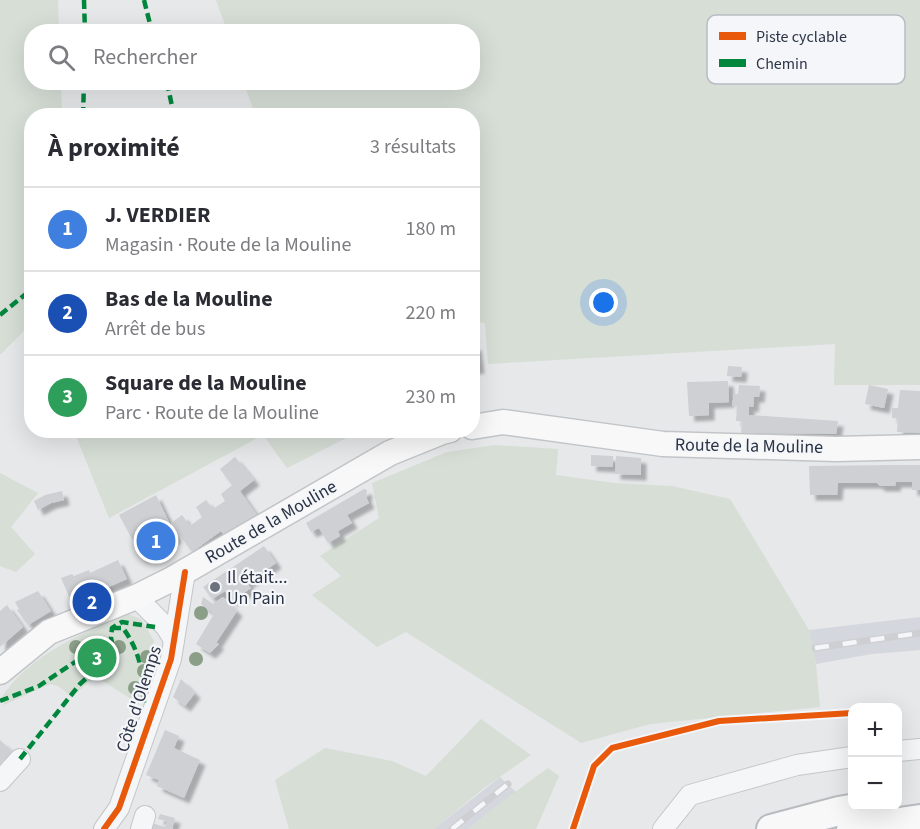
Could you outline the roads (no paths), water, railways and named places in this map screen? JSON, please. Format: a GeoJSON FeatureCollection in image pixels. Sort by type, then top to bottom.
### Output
{"type":"FeatureCollection","features":[{"type":"Feature","properties":{"kind":"highway"},"geometry":{"type":"LineString","coordinates":[[902,801],[920,799]]}},
{"type":"Feature","properties":{"kind":"highway"},"geometry":{"type":"LineString","coordinates":[[771,829],[848,810]]}},
{"type":"Feature","properties":{"kind":"highway"},"geometry":{"type":"LineString","coordinates":[[851,829],[920,819]]}},
{"type":"Feature","properties":{"kind":"main road","name":"Route de la Mouline"},"geometry":{"type":"LineString","coordinates":[[480,426],[503,422],[663,444],[836,448],[920,447]]}},
{"type":"Feature","properties":{"kind":"main road","name":"Route de la Mouline"},"geometry":{"type":"LineString","coordinates":[[0,672],[48,632],[136,597],[185,572],[390,453],[427,438]]}},
{"type":"Feature","properties":{"kind":"street","name":"Côte d'Olemps"},"geometry":{"type":"LineString","coordinates":[[104,829],[118,808],[171,659],[185,572]]}},
{"type":"Feature","properties":{"kind":"street","name":"Côte d'Olemps"},"geometry":{"type":"LineString","coordinates":[[136,597],[166,627],[174,640]]}},
{"type":"Feature","properties":{"kind":"street"},"geometry":{"type":"LineString","coordinates":[[902,751],[920,749]]}},
{"type":"Feature","properties":{"kind":"street"},"geometry":{"type":"LineString","coordinates":[[663,829],[690,795],[797,765],[848,758]]}},
{"type":"Feature","properties":{"kind":"street"},"geometry":{"type":"LineString","coordinates":[[0,781],[20,759]]}},
{"type":"Feature","properties":{"kind":"street"},"geometry":{"type":"LineString","coordinates":[[118,808],[125,829]]}},
{"type":"Feature","properties":{"kind":"railway"},"geometry":{"type":"LineString","coordinates":[[815,648],[920,633]]}},
{"type":"Feature","properties":{"kind":"railway"},"geometry":{"type":"LineString","coordinates":[[452,829],[508,784]]}},
{"type":"Feature","properties":{"kind":"place","name":"J. VERDIER"},"geometry":{"type":"Point","coordinates":[156,541]}},
{"type":"Feature","properties":{"kind":"place","name":"Il était... Un Pain"},"geometry":{"type":"Point","coordinates":[215,587]}},
{"type":"Feature","properties":{"kind":"place","name":"Bas de la Mouline"},"geometry":{"type":"Point","coordinates":[92,602]}},
{"type":"Feature","properties":{"kind":"place","name":"Square de la Mouline"},"geometry":{"type":"Point","coordinates":[97,658]}}]}
